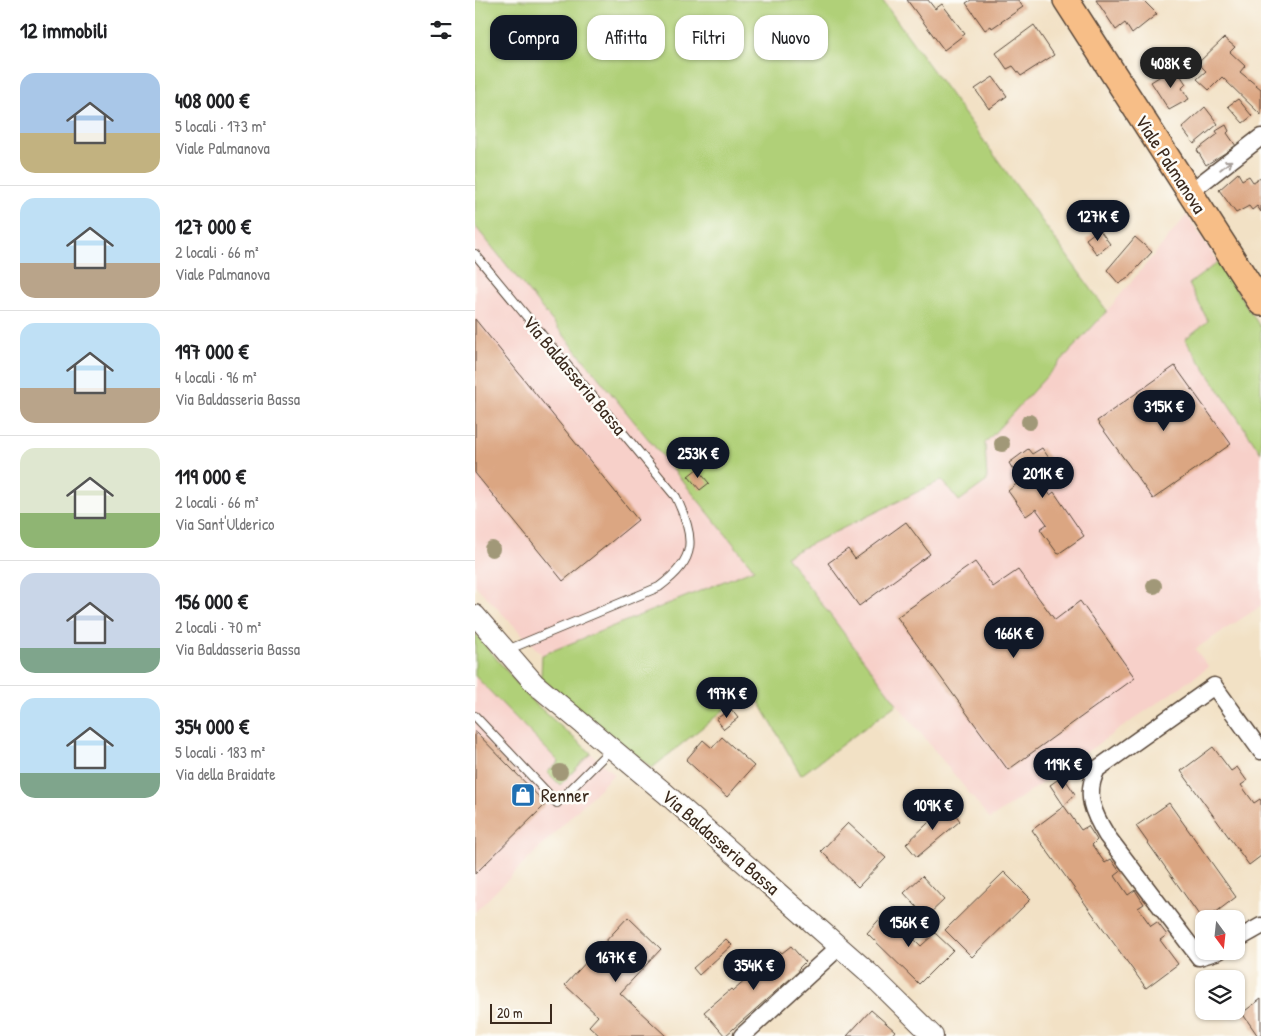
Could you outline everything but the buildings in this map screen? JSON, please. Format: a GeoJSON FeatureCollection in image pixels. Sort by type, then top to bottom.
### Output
{"type":"FeatureCollection","features":[{"type":"Feature","properties":{"kind":"main road","name":"Viale Palmanova"},"geometry":{"type":"LineString","coordinates":[[1065,0],[1261,303]]}},
{"type":"Feature","properties":{"kind":"street"},"geometry":{"type":"LineString","coordinates":[[1190,192],[1261,137]]}},
{"type":"Feature","properties":{"kind":"street","name":"Via Baldasseria Bassa"},"geometry":{"type":"LineString","coordinates":[[475,615],[535,684],[612,748],[839,947],[933,1036]]}},
{"type":"Feature","properties":{"kind":"street"},"geometry":{"type":"LineString","coordinates":[[1195,952],[1107,836],[1095,816],[1089,798],[1091,781],[1097,769],[1214,686],[1261,751]]}},
{"type":"Feature","properties":{"kind":"street"},"geometry":{"type":"LineString","coordinates":[[1245,935],[1261,926]]}},
{"type":"Feature","properties":{"kind":"street"},"geometry":{"type":"LineString","coordinates":[[742,1036],[839,947]]}},
{"type":"Feature","properties":{"kind":"lane","name":"Via Baldasseria Bassa"},"geometry":{"type":"LineString","coordinates":[[475,254],[676,497],[686,520],[690,540],[688,556],[677,573],[659,587],[507,650]]}},
{"type":"Feature","properties":{"kind":"lane"},"geometry":{"type":"LineString","coordinates":[[475,716],[557,803],[612,748]]}},
{"type":"Feature","properties":{"kind":"shaded area"},"geometry":{"type":"Polygon","coordinates":[[[1187,215],[1218,262],[1189,284],[1208,321],[1185,340],[1261,453],[1261,606],[1195,649],[1209,667],[990,819],[897,704],[785,556],[942,480],[985,443],[1107,311],[1187,215]]]}},
{"type":"Feature","properties":{"kind":"shaded area"},"geometry":{"type":"Polygon","coordinates":[[[475,226],[754,569],[542,655],[475,585],[475,226]]]}},
{"type":"Feature","properties":{"kind":"shaded area"},"geometry":{"type":"Polygon","coordinates":[[[475,633],[531,700],[614,774],[475,912],[475,633]]]}},
{"type":"Feature","properties":{"kind":"green space"},"geometry":{"type":"Polygon","coordinates":[[[475,0],[882,0],[1107,311],[985,443],[987,481],[959,501],[942,480],[786,556],[897,704],[801,775],[751,688],[652,768],[541,678],[542,655],[754,569],[475,226],[475,0]]]}},
{"type":"Feature","properties":{"kind":"green space"},"geometry":{"type":"Polygon","coordinates":[[[1218,262],[1261,328],[1261,453],[1185,339],[1208,321],[1189,284],[1218,262]]]}},
{"type":"Feature","properties":{"kind":"green space"},"geometry":{"type":"Polygon","coordinates":[[[475,633],[531,700],[591,753],[560,785],[547,772],[559,762],[475,676],[475,633]]]}},
{"type":"Feature","properties":{"kind":"place","name":"Renner"},"geometry":{"type":"Point","coordinates":[523,795]}}]}
